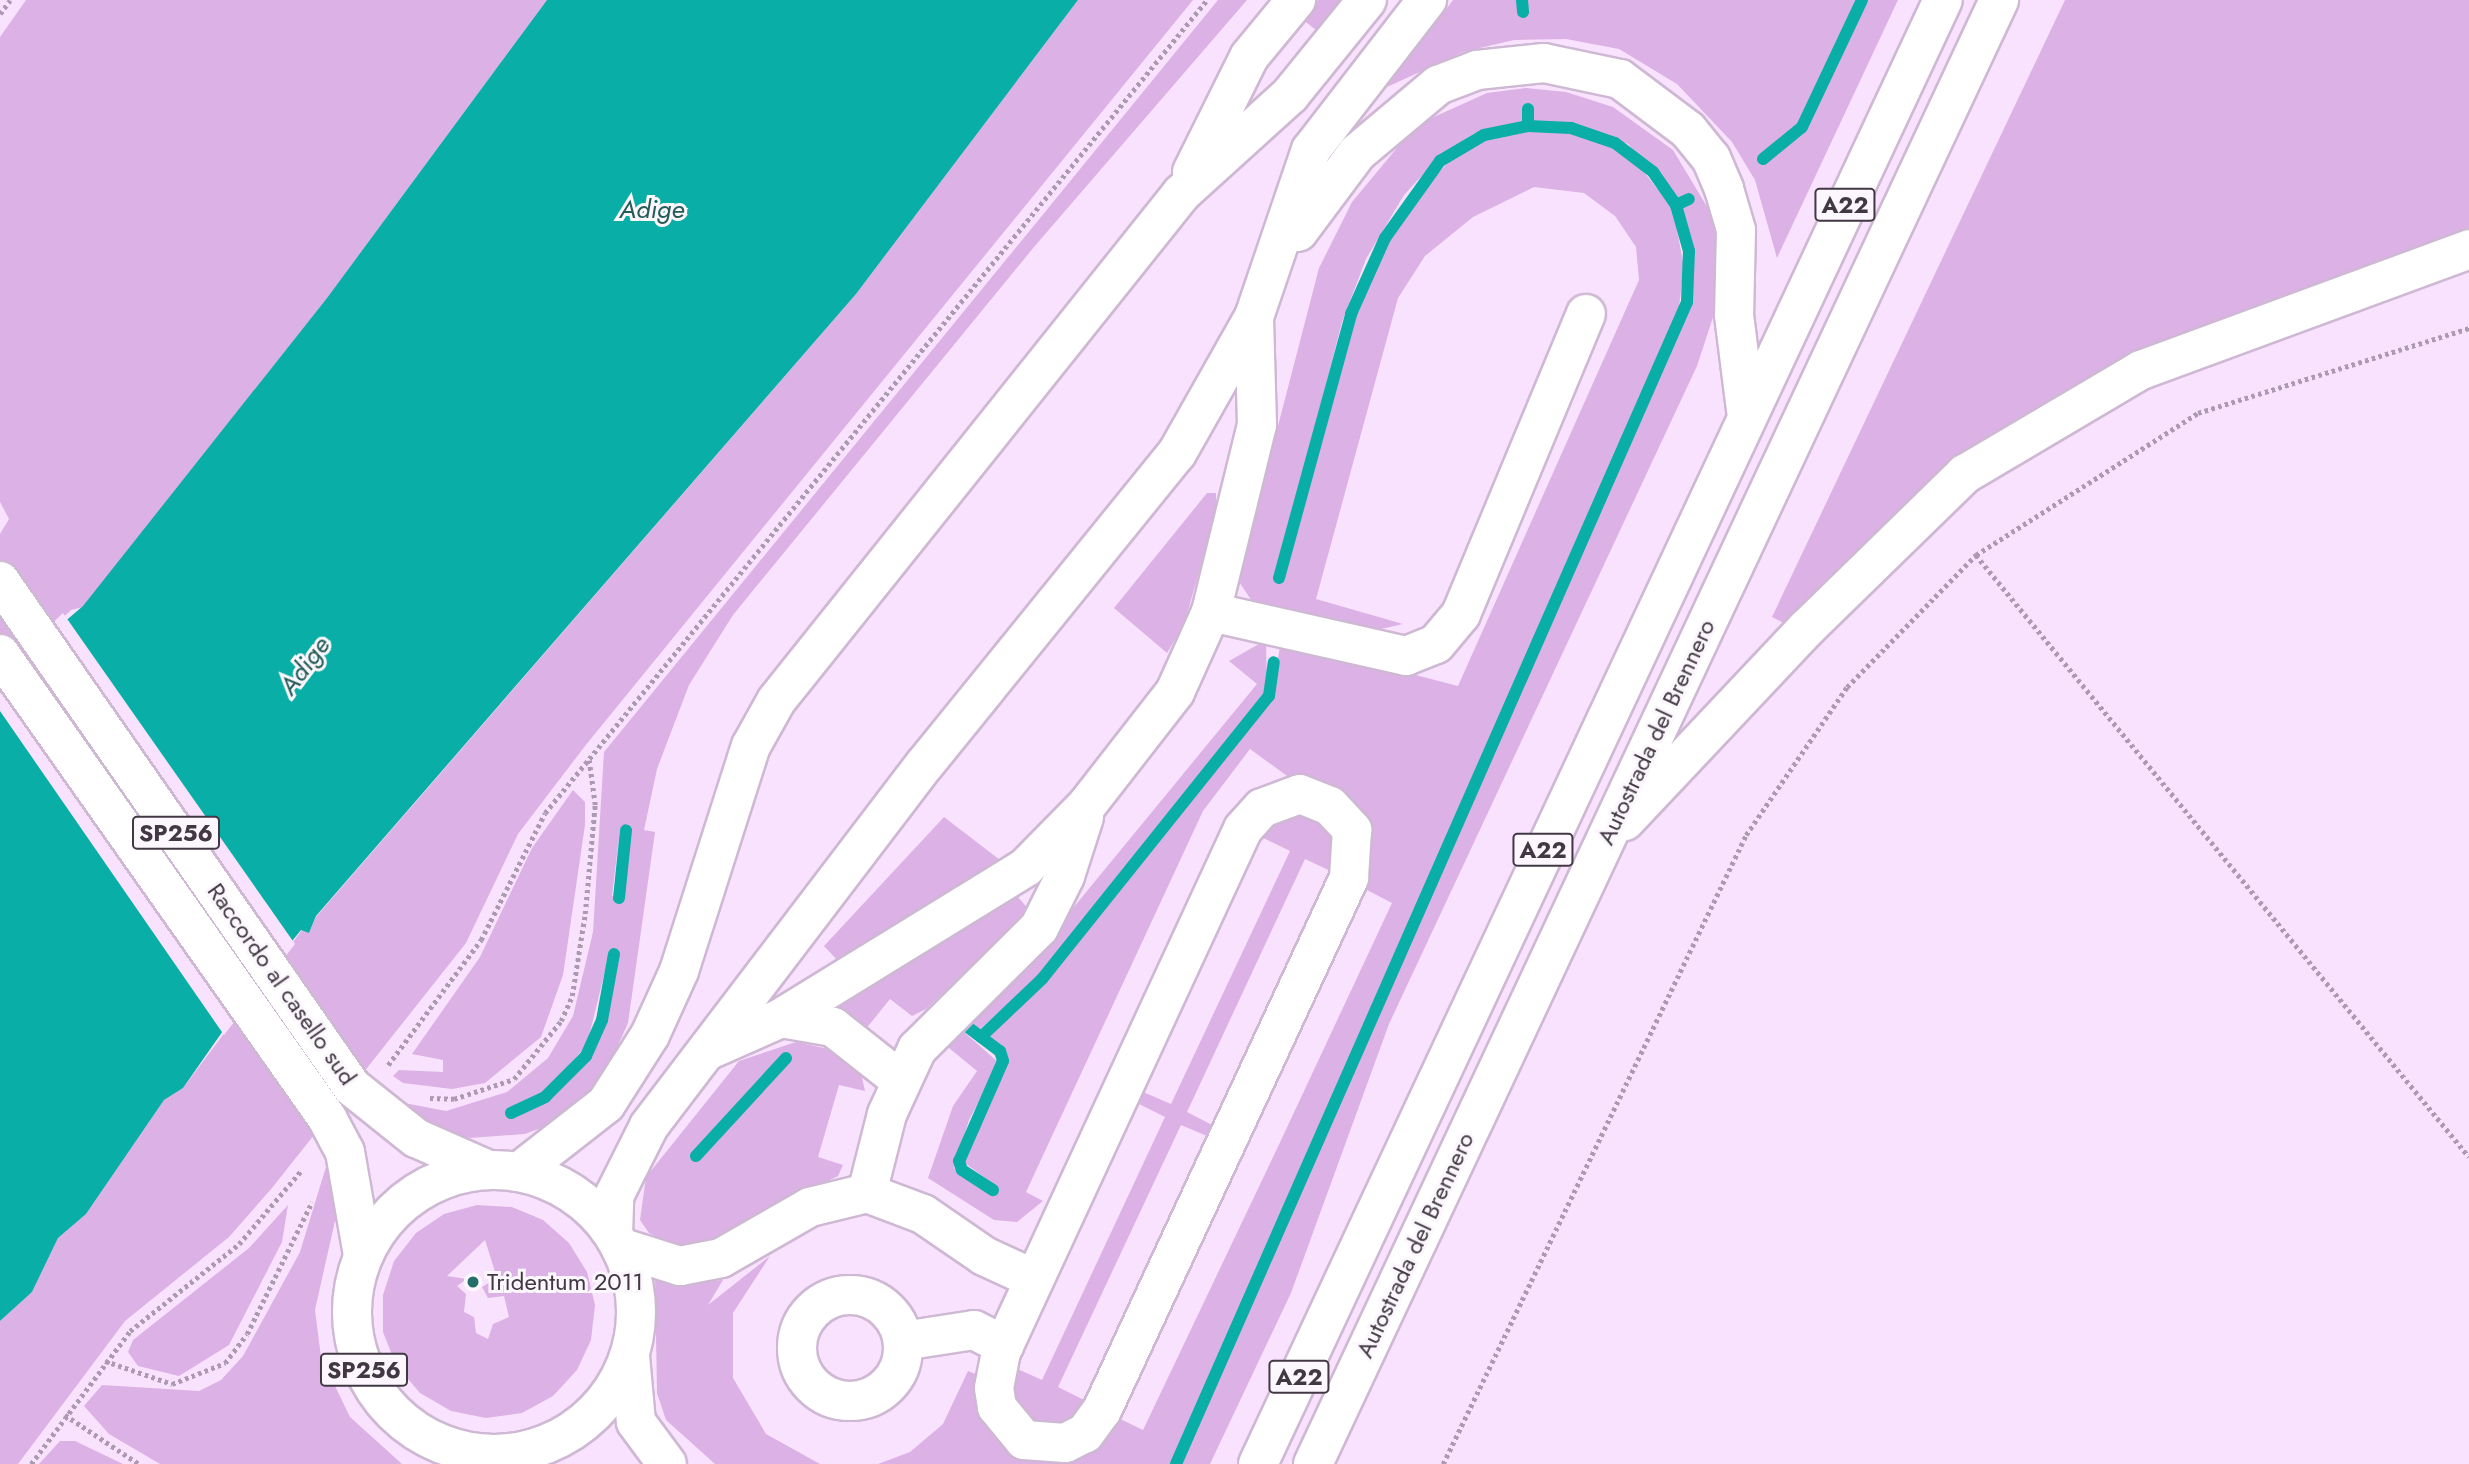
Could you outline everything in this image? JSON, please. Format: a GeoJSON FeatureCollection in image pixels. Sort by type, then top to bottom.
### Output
{"type":"FeatureCollection","features":[{"type":"Feature","properties":{"kind":"main road"},"geometry":{"type":"LineString","coordinates":[[1182,192],[1249,57],[1296,0]]}},
{"type":"Feature","properties":{"kind":"main road"},"geometry":{"type":"LineString","coordinates":[[503,1170],[606,1104],[650,1035],[679,971],[751,746],[776,701],[1182,192],[1290,95],[1367,0]]}},
{"type":"Feature","properties":{"kind":"main road"},"geometry":{"type":"LineString","coordinates":[[1034,1279],[984,1256],[923,1214],[866,1193],[810,1207],[721,1258],[680,1266],[617,1240],[614,1196],[649,1126],[925,764],[1177,453],[1254,317],[1275,265],[1311,150],[1427,0]]}},
{"type":"Feature","properties":{"kind":"main road","name":"Autostrada del Brennero"},"geometry":{"type":"LineString","coordinates":[[1258,1464],[1746,410],[1943,0]]}},
{"type":"Feature","properties":{"kind":"main road","name":"Autostrada del Brennero"},"geometry":{"type":"LineString","coordinates":[[1313,1464],[1999,0]]}},
{"type":"Feature","properties":{"kind":"main road"},"geometry":{"type":"LineString","coordinates":[[1275,265],[1357,153],[1438,85],[1477,70],[1544,63],[1620,79],[1688,130],[1711,158],[1724,189],[1735,230],[1734,315],[1746,410]]}},
{"type":"Feature","properties":{"kind":"main road"},"geometry":{"type":"LineString","coordinates":[[1602,846],[1807,628],[1965,474],[2141,370],[2469,249]]}},
{"type":"Feature","properties":{"kind":"main road"},"geometry":{"type":"LineString","coordinates":[[1211,612],[1406,656],[1436,644],[1461,614],[1586,314]]}},
{"type":"Feature","properties":{"kind":"main road"},"geometry":{"type":"LineString","coordinates":[[707,1051],[781,1018],[1004,884],[1057,841],[1175,692],[1211,612],[1257,425],[1254,317]]}},
{"type":"Feature","properties":{"kind":"main road","name":"Raccordo al casello sud"},"geometry":{"type":"LineString","coordinates":[[0,581],[352,1087],[416,1138],[573,1193],[617,1240],[635,1291],[630,1356],[636,1422],[667,1464]]}},
{"type":"Feature","properties":{"kind":"main road","name":"Raccordo al casello sud"},"geometry":{"type":"LineString","coordinates":[[0,654],[327,1118],[345,1152],[363,1255],[351,1306],[352,1332],[376,1392],[425,1437],[505,1459],[537,1448],[583,1424],[614,1389],[630,1356]]}},
{"type":"Feature","properties":{"kind":"main road"},"geometry":{"type":"LineString","coordinates":[[1300,794],[1330,806],[1352,830],[1349,878],[1102,1410],[1085,1433],[1045,1446],[1007,1426],[993,1388],[1004,1345],[1034,1279],[1243,830],[1282,796],[1300,794]]}},
{"type":"Feature","properties":{"kind":"main road"},"geometry":{"type":"LineString","coordinates":[[866,1193],[900,1080],[937,1023],[1039,928],[1065,876],[1087,805]]}},
{"type":"Feature","properties":{"kind":"main road"},"geometry":{"type":"LineString","coordinates":[[781,1018],[834,1027],[900,1080]]}},
{"type":"Feature","properties":{"kind":"main road","name":"Raccordo al casello sud"},"geometry":{"type":"LineString","coordinates":[[363,1255],[406,1199],[439,1180],[503,1170]]}},
{"type":"Feature","properties":{"kind":"main road"},"geometry":{"type":"LineString","coordinates":[[903,1341],[974,1330],[1004,1345]]}},
{"type":"Feature","properties":{"kind":"path"},"geometry":{"type":"LineString","coordinates":[[0,15],[10,0]]}},
{"type":"Feature","properties":{"kind":"path"},"geometry":{"type":"LineString","coordinates":[[386,1068],[481,940],[534,832],[589,759],[1207,0]]}},
{"type":"Feature","properties":{"kind":"path"},"geometry":{"type":"LineString","coordinates":[[1443,1464],[1746,835],[1847,687],[1976,555],[2198,413],[2469,328]]}},
{"type":"Feature","properties":{"kind":"path"},"geometry":{"type":"LineString","coordinates":[[1976,555],[2469,1157]]}},
{"type":"Feature","properties":{"kind":"path"},"geometry":{"type":"LineString","coordinates":[[415,1095],[454,1099],[514,1079],[561,1021],[585,914],[595,805],[589,759]]}},
{"type":"Feature","properties":{"kind":"path"},"geometry":{"type":"LineString","coordinates":[[31,1464],[104,1361],[130,1331],[239,1244],[301,1171]]}},
{"type":"Feature","properties":{"kind":"path"},"geometry":{"type":"LineString","coordinates":[[104,1361],[172,1384],[225,1363],[247,1334],[314,1190]]}},
{"type":"Feature","properties":{"kind":"path"},"geometry":{"type":"LineString","coordinates":[[65,1415],[139,1464]]}},
{"type":"Feature","properties":{"kind":"shaded area"},"geometry":{"type":"Polygon","coordinates":[[[26,0],[547,0],[327,298],[83,607],[71,610],[0,677],[0,534],[9,519],[0,502],[0,37],[26,0]]]}},
{"type":"Feature","properties":{"kind":"shaded area"},"geometry":{"type":"Polygon","coordinates":[[[1078,0],[1193,0],[585,746],[518,834],[466,943],[272,1188],[229,1237],[125,1321],[18,1464],[0,1464],[0,1321],[32,1292],[58,1238],[86,1214],[164,1100],[183,1088],[302,930],[309,933],[316,917],[856,294],[1078,0]]]}},
{"type":"Feature","properties":{"kind":"shaded area"},"geometry":{"type":"Polygon","coordinates":[[[1218,0],[1247,0],[1034,247],[733,615],[689,685],[657,769],[644,830],[655,832],[628,1023],[601,1083],[557,1122],[525,1134],[470,1138],[437,1131],[399,1102],[446,1111],[507,1092],[548,1058],[573,1016],[593,932],[604,752],[1218,0]],[[620,829],[612,896],[624,898],[631,831],[620,829]],[[609,954],[587,1045],[545,1092],[510,1109],[513,1116],[559,1091],[589,1058],[608,1008],[617,955],[609,954]]]}},
{"type":"Feature","properties":{"kind":"shaded area"},"geometry":{"type":"Polygon","coordinates":[[[1318,0],[1341,0],[1316,30],[1302,19],[1318,0]]]}},
{"type":"Feature","properties":{"kind":"shaded area"},"geometry":{"type":"Polygon","coordinates":[[[1453,0],[1898,0],[1777,258],[1755,180],[1732,142],[1677,84],[1619,49],[1566,39],[1514,40],[1463,52],[1387,87],[1453,0]]]}},
{"type":"Feature","properties":{"kind":"shaded area"},"geometry":{"type":"Polygon","coordinates":[[[2065,0],[2469,0],[2469,239],[1958,463],[1902,506],[1784,623],[1772,617],[2065,0]]]}},
{"type":"Feature","properties":{"kind":"shaded area"},"geometry":{"type":"Polygon","coordinates":[[[1526,88],[1566,92],[1613,107],[1673,150],[1709,210],[1717,239],[1718,302],[1697,366],[1389,1024],[1291,1293],[1210,1464],[1182,1464],[1689,310],[1693,248],[1680,206],[1690,201],[1688,193],[1677,199],[1628,144],[1579,126],[1532,121],[1528,109],[1522,122],[1473,134],[1441,155],[1404,195],[1366,259],[1342,322],[1276,577],[1282,578],[1366,282],[1406,207],[1461,149],[1502,133],[1551,129],[1598,139],[1633,158],[1673,209],[1684,267],[1678,315],[1174,1464],[878,1464],[910,1452],[943,1424],[968,1371],[978,1375],[981,1419],[1004,1445],[1116,1417],[1143,1430],[1275,1153],[1392,903],[1365,889],[1370,860],[1365,833],[1250,749],[1203,811],[1026,1192],[1043,1201],[1017,1222],[994,1220],[928,1178],[953,1106],[977,1071],[943,1043],[1055,930],[1257,684],[1229,661],[1266,640],[1267,690],[1038,976],[979,1030],[972,1024],[964,1032],[999,1063],[969,1120],[954,1168],[991,1194],[995,1185],[962,1161],[1007,1064],[1003,1051],[986,1037],[1040,987],[1271,702],[1281,640],[1458,686],[1639,280],[1636,247],[1615,216],[1584,193],[1534,187],[1473,217],[1425,256],[1398,298],[1316,599],[1403,624],[1372,631],[1255,606],[1238,580],[1319,268],[1352,202],[1416,125],[1487,93],[1526,88]]]}},
{"type":"Feature","properties":{"kind":"shaded area"},"geometry":{"type":"Polygon","coordinates":[[[1207,493],[1216,493],[1216,511],[1184,625],[1167,653],[1114,608],[1207,493]]]}},
{"type":"Feature","properties":{"kind":"shaded area"},"geometry":{"type":"Polygon","coordinates":[[[573,790],[585,802],[585,825],[563,975],[541,1037],[485,1083],[452,1089],[403,1083],[393,1076],[399,1070],[443,1072],[443,1060],[412,1054],[480,957],[532,848],[573,790]]]}},
{"type":"Feature","properties":{"kind":"shaded area"},"geometry":{"type":"Polygon","coordinates":[[[1290,811],[1322,820],[1337,836],[1337,874],[1305,859],[1187,1112],[1212,1125],[1207,1136],[1181,1125],[1058,1387],[1090,1403],[1072,1423],[1046,1430],[1013,1409],[1011,1366],[1042,1380],[1165,1117],[1137,1103],[1143,1092],[1171,1104],[1290,851],[1255,834],[1290,811]]]}},
{"type":"Feature","properties":{"kind":"shaded area"},"geometry":{"type":"Polygon","coordinates":[[[944,817],[1000,860],[841,964],[824,946],[944,817]]]}},
{"type":"Feature","properties":{"kind":"shaded area"},"geometry":{"type":"Polygon","coordinates":[[[1018,897],[1030,911],[926,1009],[912,1016],[890,999],[865,1030],[826,1013],[1018,897]]]}},
{"type":"Feature","properties":{"kind":"shaded area"},"geometry":{"type":"Polygon","coordinates":[[[796,1042],[838,1051],[861,1073],[865,1091],[839,1085],[818,1157],[843,1165],[838,1176],[686,1251],[649,1233],[640,1220],[646,1177],[739,1061],[796,1042]]]}},
{"type":"Feature","properties":{"kind":"shaded area"},"geometry":{"type":"Polygon","coordinates":[[[329,1157],[337,1212],[315,1310],[321,1357],[350,1417],[402,1464],[160,1464],[109,1434],[84,1406],[102,1385],[199,1391],[221,1380],[243,1356],[300,1252],[329,1157]]]}},
{"type":"Feature","properties":{"kind":"shaded area"},"geometry":{"type":"Polygon","coordinates":[[[288,1205],[282,1242],[229,1345],[179,1376],[138,1366],[128,1352],[133,1340],[249,1248],[288,1205]]]}},
{"type":"Feature","properties":{"kind":"shaded area"},"geometry":{"type":"Polygon","coordinates":[[[477,1205],[512,1207],[543,1220],[569,1243],[587,1272],[595,1305],[591,1340],[577,1370],[553,1396],[522,1413],[486,1418],[451,1411],[420,1393],[396,1365],[383,1332],[383,1295],[394,1261],[416,1233],[444,1214],[477,1205]],[[485,1240],[447,1276],[467,1279],[457,1286],[466,1294],[464,1312],[474,1317],[476,1333],[488,1339],[493,1324],[509,1317],[504,1296],[488,1298],[482,1287],[497,1278],[485,1240]]]}},
{"type":"Feature","properties":{"kind":"shaded area"},"geometry":{"type":"Polygon","coordinates":[[[770,1256],[733,1313],[733,1378],[766,1434],[820,1464],[715,1464],[666,1420],[657,1393],[655,1274],[680,1284],[723,1280],[708,1305],[770,1256]]]}},
{"type":"Feature","properties":{"kind":"shaded area"},"geometry":{"type":"Polygon","coordinates":[[[60,1441],[75,1441],[123,1464],[39,1464],[60,1441]]]}},
{"type":"Feature","properties":{"kind":"water","name":"Adige"},"geometry":{"type":"Polygon","coordinates":[[[547,0],[1078,0],[856,294],[316,916],[309,933],[301,930],[246,998],[183,1088],[164,1100],[86,1214],[58,1238],[32,1292],[0,1321],[0,677],[83,606],[327,298],[547,0]]]}},
{"type":"Feature","properties":{"kind":"pier"},"geometry":{"type":"Polygon","coordinates":[[[63,613],[295,944],[224,1035],[0,711],[0,673],[63,613]]]}},
{"type":"Feature","properties":{"kind":"waterway"},"geometry":{"type":"LineString","coordinates":[[1522,0],[1523,12]]}},
{"type":"Feature","properties":{"kind":"waterway"},"geometry":{"type":"LineString","coordinates":[[1763,159],[1802,127],[1862,0]]}},
{"type":"Feature","properties":{"kind":"waterway"},"geometry":{"type":"LineString","coordinates":[[1279,578],[1351,314],[1385,238],[1440,161],[1484,135],[1528,126],[1528,109]]}},
{"type":"Feature","properties":{"kind":"waterway"},"geometry":{"type":"LineString","coordinates":[[1528,126],[1571,128],[1615,143],[1653,172],[1676,205]]}},
{"type":"Feature","properties":{"kind":"waterway"},"geometry":{"type":"LineString","coordinates":[[1176,1464],[1687,302],[1689,251],[1676,205],[1689,199]]}},
{"type":"Feature","properties":{"kind":"waterway"},"geometry":{"type":"LineString","coordinates":[[981,1037],[1042,979],[1269,696],[1274,662]]}},
{"type":"Feature","properties":{"kind":"waterway"},"geometry":{"type":"LineString","coordinates":[[619,898],[626,830]]}},
{"type":"Feature","properties":{"kind":"waterway"},"geometry":{"type":"LineString","coordinates":[[511,1113],[545,1097],[586,1056],[602,1020],[614,954]]}},
{"type":"Feature","properties":{"kind":"waterway"},"geometry":{"type":"LineString","coordinates":[[969,1028],[1000,1051],[1003,1061],[959,1161],[962,1170],[993,1190]]}},
{"type":"Feature","properties":{"kind":"waterway"},"geometry":{"type":"LineString","coordinates":[[696,1156],[786,1058]]}},
{"type":"Feature","properties":{"kind":"place","name":"Tridentum 2011"},"geometry":{"type":"Point","coordinates":[473,1282]}}]}
